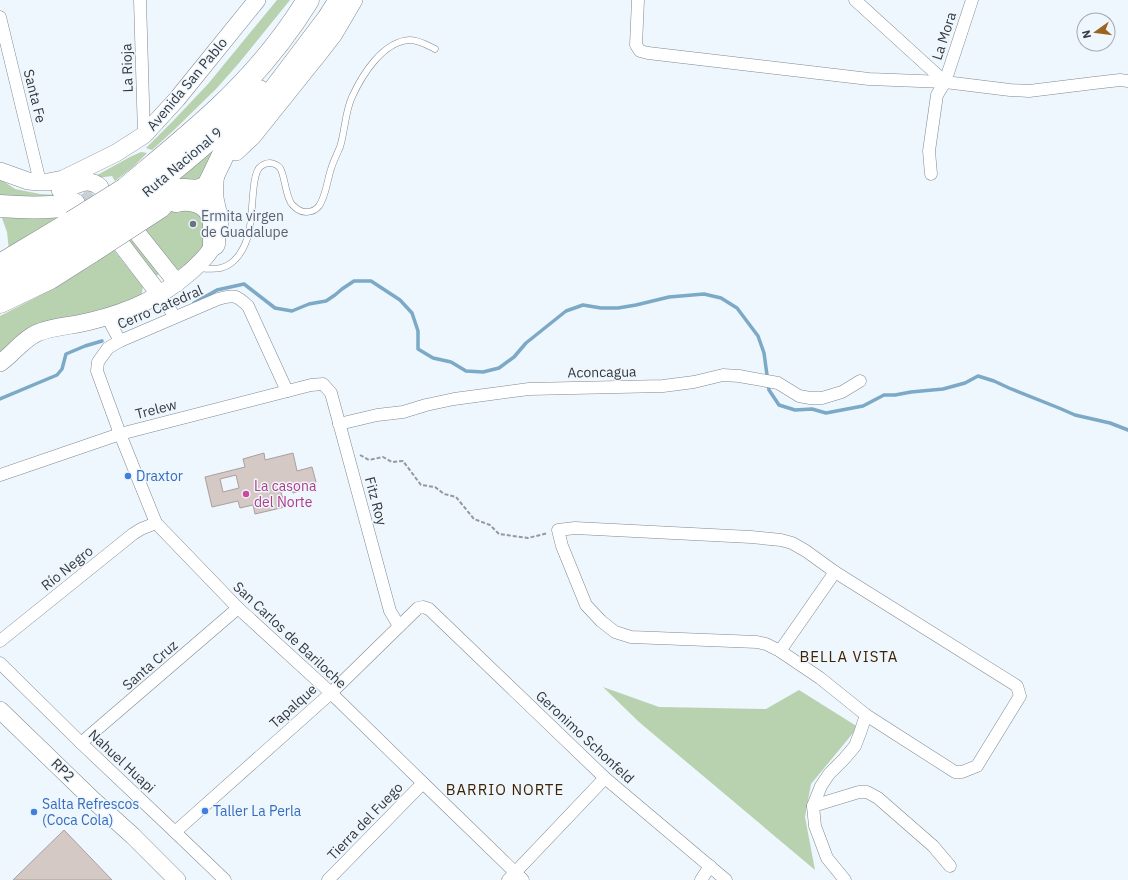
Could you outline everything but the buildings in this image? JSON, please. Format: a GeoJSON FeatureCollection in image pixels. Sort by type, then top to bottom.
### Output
{"type":"FeatureCollection","features":[{"type":"Feature","properties":{"kind":"highway","name":"Ruta Nacional 9"},"geometry":{"type":"LineString","coordinates":[[124,202],[164,156],[220,107],[264,60],[308,0]]}},
{"type":"Feature","properties":{"kind":"highway","name":"Ruta Nacional 9"},"geometry":{"type":"LineString","coordinates":[[0,265],[79,216],[124,202],[197,150],[233,118],[282,64],[328,0]]}},
{"type":"Feature","properties":{"kind":"highway"},"geometry":{"type":"LineString","coordinates":[[160,207],[172,194],[179,190],[197,191],[207,186],[224,153],[238,138],[340,0]]}},
{"type":"Feature","properties":{"kind":"highway"},"geometry":{"type":"LineString","coordinates":[[0,302],[50,278],[79,216],[124,202],[160,207],[178,200],[194,200],[206,207],[214,220],[214,244]]}},
{"type":"Feature","properties":{"kind":"highway"},"geometry":{"type":"LineString","coordinates":[[0,206],[31,208],[63,206],[79,216]]}},
{"type":"Feature","properties":{"kind":"highway","name":"Ruta Nacional 9"},"geometry":{"type":"LineString","coordinates":[[0,284],[57,252],[79,216]]}},
{"type":"Feature","properties":{"kind":"street","name":"La Rioja"},"geometry":{"type":"LineString","coordinates":[[140,0],[144,135]]}},
{"type":"Feature","properties":{"kind":"street","name":"Avenida San Pablo"},"geometry":{"type":"LineString","coordinates":[[40,182],[63,179],[116,153],[144,135],[181,94],[257,0]]}},
{"type":"Feature","properties":{"kind":"street"},"geometry":{"type":"LineString","coordinates":[[0,363],[23,342],[44,330],[77,325],[107,317],[136,306],[160,295],[177,283],[195,267],[211,250],[218,233],[220,222],[214,190],[217,167],[254,136],[334,34],[354,0]]}},
{"type":"Feature","properties":{"kind":"street"},"geometry":{"type":"LineString","coordinates":[[638,0],[636,45],[640,50],[648,53],[869,79],[945,82],[1029,92],[1120,80],[1128,81]]}},
{"type":"Feature","properties":{"kind":"street"},"geometry":{"type":"LineString","coordinates":[[855,0],[945,82]]}},
{"type":"Feature","properties":{"kind":"street","name":"La Mora"},"geometry":{"type":"LineString","coordinates":[[931,174],[929,151],[937,95],[945,82],[972,0]]}},
{"type":"Feature","properties":{"kind":"street","name":"Santa Fe"},"geometry":{"type":"LineString","coordinates":[[0,17],[40,182]]}},
{"type":"Feature","properties":{"kind":"street"},"geometry":{"type":"LineString","coordinates":[[0,171],[28,181],[40,182],[52,189],[63,189],[79,216]]}},
{"type":"Feature","properties":{"kind":"street"},"geometry":{"type":"LineString","coordinates":[[79,216],[90,182],[95,183],[124,202],[177,283]]}},
{"type":"Feature","properties":{"kind":"street"},"geometry":{"type":"LineString","coordinates":[[118,240],[175,317]]}},
{"type":"Feature","properties":{"kind":"street","name":"Cerro Catedral"},"geometry":{"type":"LineString","coordinates":[[97,371],[98,362],[108,348],[120,341],[218,299],[232,296],[239,298],[248,306],[287,391]]}},
{"type":"Feature","properties":{"kind":"street"},"geometry":{"type":"LineString","coordinates":[[107,317],[120,341]]}},
{"type":"Feature","properties":{"kind":"street","name":"San Carlos de Bariloche"},"geometry":{"type":"LineString","coordinates":[[97,371],[120,434],[156,523],[238,608],[331,692],[516,878]]}},
{"type":"Feature","properties":{"kind":"street","name":"Aconcagua"},"geometry":{"type":"LineString","coordinates":[[339,424],[377,415],[403,412],[454,399],[529,389],[663,386],[694,382],[723,375],[739,376],[778,383],[799,396],[822,398],[842,392],[860,382]]}},
{"type":"Feature","properties":{"kind":"street","name":"Trelew"},"geometry":{"type":"LineString","coordinates":[[0,475],[120,434],[311,385],[323,384]]}},
{"type":"Feature","properties":{"kind":"street","name":"Fitz Roy"},"geometry":{"type":"LineString","coordinates":[[323,384],[331,393],[390,611],[399,626]]}},
{"type":"Feature","properties":{"kind":"street","name":"Río Negro"},"geometry":{"type":"LineString","coordinates":[[0,641],[133,534],[141,528],[156,523]]}},
{"type":"Feature","properties":{"kind":"street"},"geometry":{"type":"LineString","coordinates":[[575,528],[751,537],[781,540],[792,543],[835,572],[1017,686],[1020,696],[977,766],[962,772],[955,772],[866,715],[820,678],[780,651],[766,644],[756,642],[631,637],[615,632],[601,621],[586,605],[562,546],[558,530],[575,528]]}},
{"type":"Feature","properties":{"kind":"street"},"geometry":{"type":"LineString","coordinates":[[780,651],[835,572]]}},
{"type":"Feature","properties":{"kind":"street","name":"Tapalque"},"geometry":{"type":"LineString","coordinates":[[175,832],[331,692],[418,608],[423,607],[429,609]]}},
{"type":"Feature","properties":{"kind":"street","name":"Santa Cruz"},"geometry":{"type":"LineString","coordinates":[[81,744],[238,608]]}},
{"type":"Feature","properties":{"kind":"street","name":"Geronimo Schonfeld"},"geometry":{"type":"LineString","coordinates":[[429,609],[605,778],[726,880]]}},
{"type":"Feature","properties":{"kind":"street","name":"Nahuel Huapi"},"geometry":{"type":"LineString","coordinates":[[0,663],[81,744],[225,880]]}},
{"type":"Feature","properties":{"kind":"street","name":"RP2"},"geometry":{"type":"LineString","coordinates":[[0,710],[93,800],[133,836],[177,880]]}},
{"type":"Feature","properties":{"kind":"street"},"geometry":{"type":"LineString","coordinates":[[845,880],[827,858],[815,826],[812,806],[821,786],[855,746],[866,715]]}},
{"type":"Feature","properties":{"kind":"street"},"geometry":{"type":"LineString","coordinates":[[516,878],[605,778]]}},
{"type":"Feature","properties":{"kind":"street","name":"Tierra del Fuego"},"geometry":{"type":"LineString","coordinates":[[328,880],[423,783]]}},
{"type":"Feature","properties":{"kind":"street"},"geometry":{"type":"LineString","coordinates":[[812,806],[859,792],[867,792],[878,798],[933,846],[950,866]]}},
{"type":"Feature","properties":{"kind":"street"},"geometry":{"type":"LineString","coordinates":[[701,880],[710,866]]}},
{"type":"Feature","properties":{"kind":"lane"},"geometry":{"type":"LineString","coordinates":[[195,267],[219,269],[228,265],[240,254],[249,233],[254,182],[260,166],[266,163],[274,163],[280,168],[291,204],[302,212],[311,212],[317,209],[322,202],[331,169],[340,147],[352,98],[367,71],[382,53],[391,46],[401,42],[410,40],[419,41],[435,49]]}},
{"type":"Feature","properties":{"kind":"path"},"geometry":{"type":"LineString","coordinates":[[360,455],[369,460],[383,457],[392,462],[403,461],[421,485],[435,487],[444,494],[456,497],[474,519],[490,525],[499,534],[528,538],[558,530]]}},
{"type":"Feature","properties":{"kind":"green space"},"geometry":{"type":"Polygon","coordinates":[[[277,0],[290,0],[216,89],[152,150],[146,148],[208,84],[277,0]]]}},
{"type":"Feature","properties":{"kind":"green space"},"geometry":{"type":"Polygon","coordinates":[[[228,132],[206,176],[165,192],[197,163],[228,132]]]}},
{"type":"Feature","properties":{"kind":"green space"},"geometry":{"type":"Polygon","coordinates":[[[141,152],[147,153],[133,167],[115,181],[112,176],[90,179],[130,157],[141,152]]]}},
{"type":"Feature","properties":{"kind":"green space"},"geometry":{"type":"Polygon","coordinates":[[[0,179],[15,189],[40,194],[73,196],[0,199],[0,179]]]}},
{"type":"Feature","properties":{"kind":"green space"},"geometry":{"type":"Polygon","coordinates":[[[177,205],[204,209],[207,244],[182,268],[175,271],[140,230],[177,205]]]}},
{"type":"Feature","properties":{"kind":"green space"},"geometry":{"type":"Polygon","coordinates":[[[75,212],[9,251],[7,232],[2,218],[75,212]]]}},
{"type":"Feature","properties":{"kind":"green space"},"geometry":{"type":"Polygon","coordinates":[[[133,237],[159,273],[158,275],[155,276],[126,241],[133,237]]]}},
{"type":"Feature","properties":{"kind":"green space"},"geometry":{"type":"Polygon","coordinates":[[[113,249],[143,287],[141,297],[0,357],[0,316],[39,296],[92,265],[113,249]]]}},
{"type":"Feature","properties":{"kind":"green space"},"geometry":{"type":"Polygon","coordinates":[[[603,687],[659,707],[766,709],[799,690],[858,727],[811,784],[805,817],[815,870],[639,722],[603,687]]]}},
{"type":"Feature","properties":{"kind":"waterway"},"geometry":{"type":"LineString","coordinates":[[194,303],[217,290],[244,284],[275,308],[292,311],[309,304],[326,301],[354,281],[371,281],[400,300],[412,313],[418,331],[418,349],[433,358],[451,362],[466,371],[483,372],[499,368],[514,357],[526,343],[566,311],[583,305],[601,308],[618,308],[669,297],[704,294],[721,298],[737,308],[758,336],[764,353],[769,390],[779,405],[795,410],[812,409],[826,413],[863,406],[884,395],[943,389],[965,383],[978,376],[994,381],[1075,415],[1110,423],[1128,430]]}},
{"type":"Feature","properties":{"kind":"waterway"},"geometry":{"type":"LineString","coordinates":[[0,399],[57,375],[62,369],[66,354],[102,341]]}},
{"type":"Feature","properties":{"kind":"tunnel"},"geometry":{"type":"LineString","coordinates":[[82,194],[100,217]]}},
{"type":"Feature","properties":{"kind":"place","name":"Ermita virgen de Guadalupe"},"geometry":{"type":"Point","coordinates":[193,224]}},
{"type":"Feature","properties":{"kind":"place","name":"Draxtor"},"geometry":{"type":"Point","coordinates":[128,476]}},
{"type":"Feature","properties":{"kind":"place","name":"La casona del Norte"},"geometry":{"type":"Point","coordinates":[246,494]}},
{"type":"Feature","properties":{"kind":"place","name":"Taller La Perla"},"geometry":{"type":"Point","coordinates":[205,811]}},
{"type":"Feature","properties":{"kind":"place","name":"Salta Refrescos (Coca Cola)"},"geometry":{"type":"Point","coordinates":[34,812]}},
{"type":"Feature","properties":{"kind":"district","name":"BELLA VISTA"},"geometry":{"type":"Point","coordinates":[849,657]}},
{"type":"Feature","properties":{"kind":"district","name":"BARRIO NORTE"},"geometry":{"type":"Point","coordinates":[505,790]}}]}
